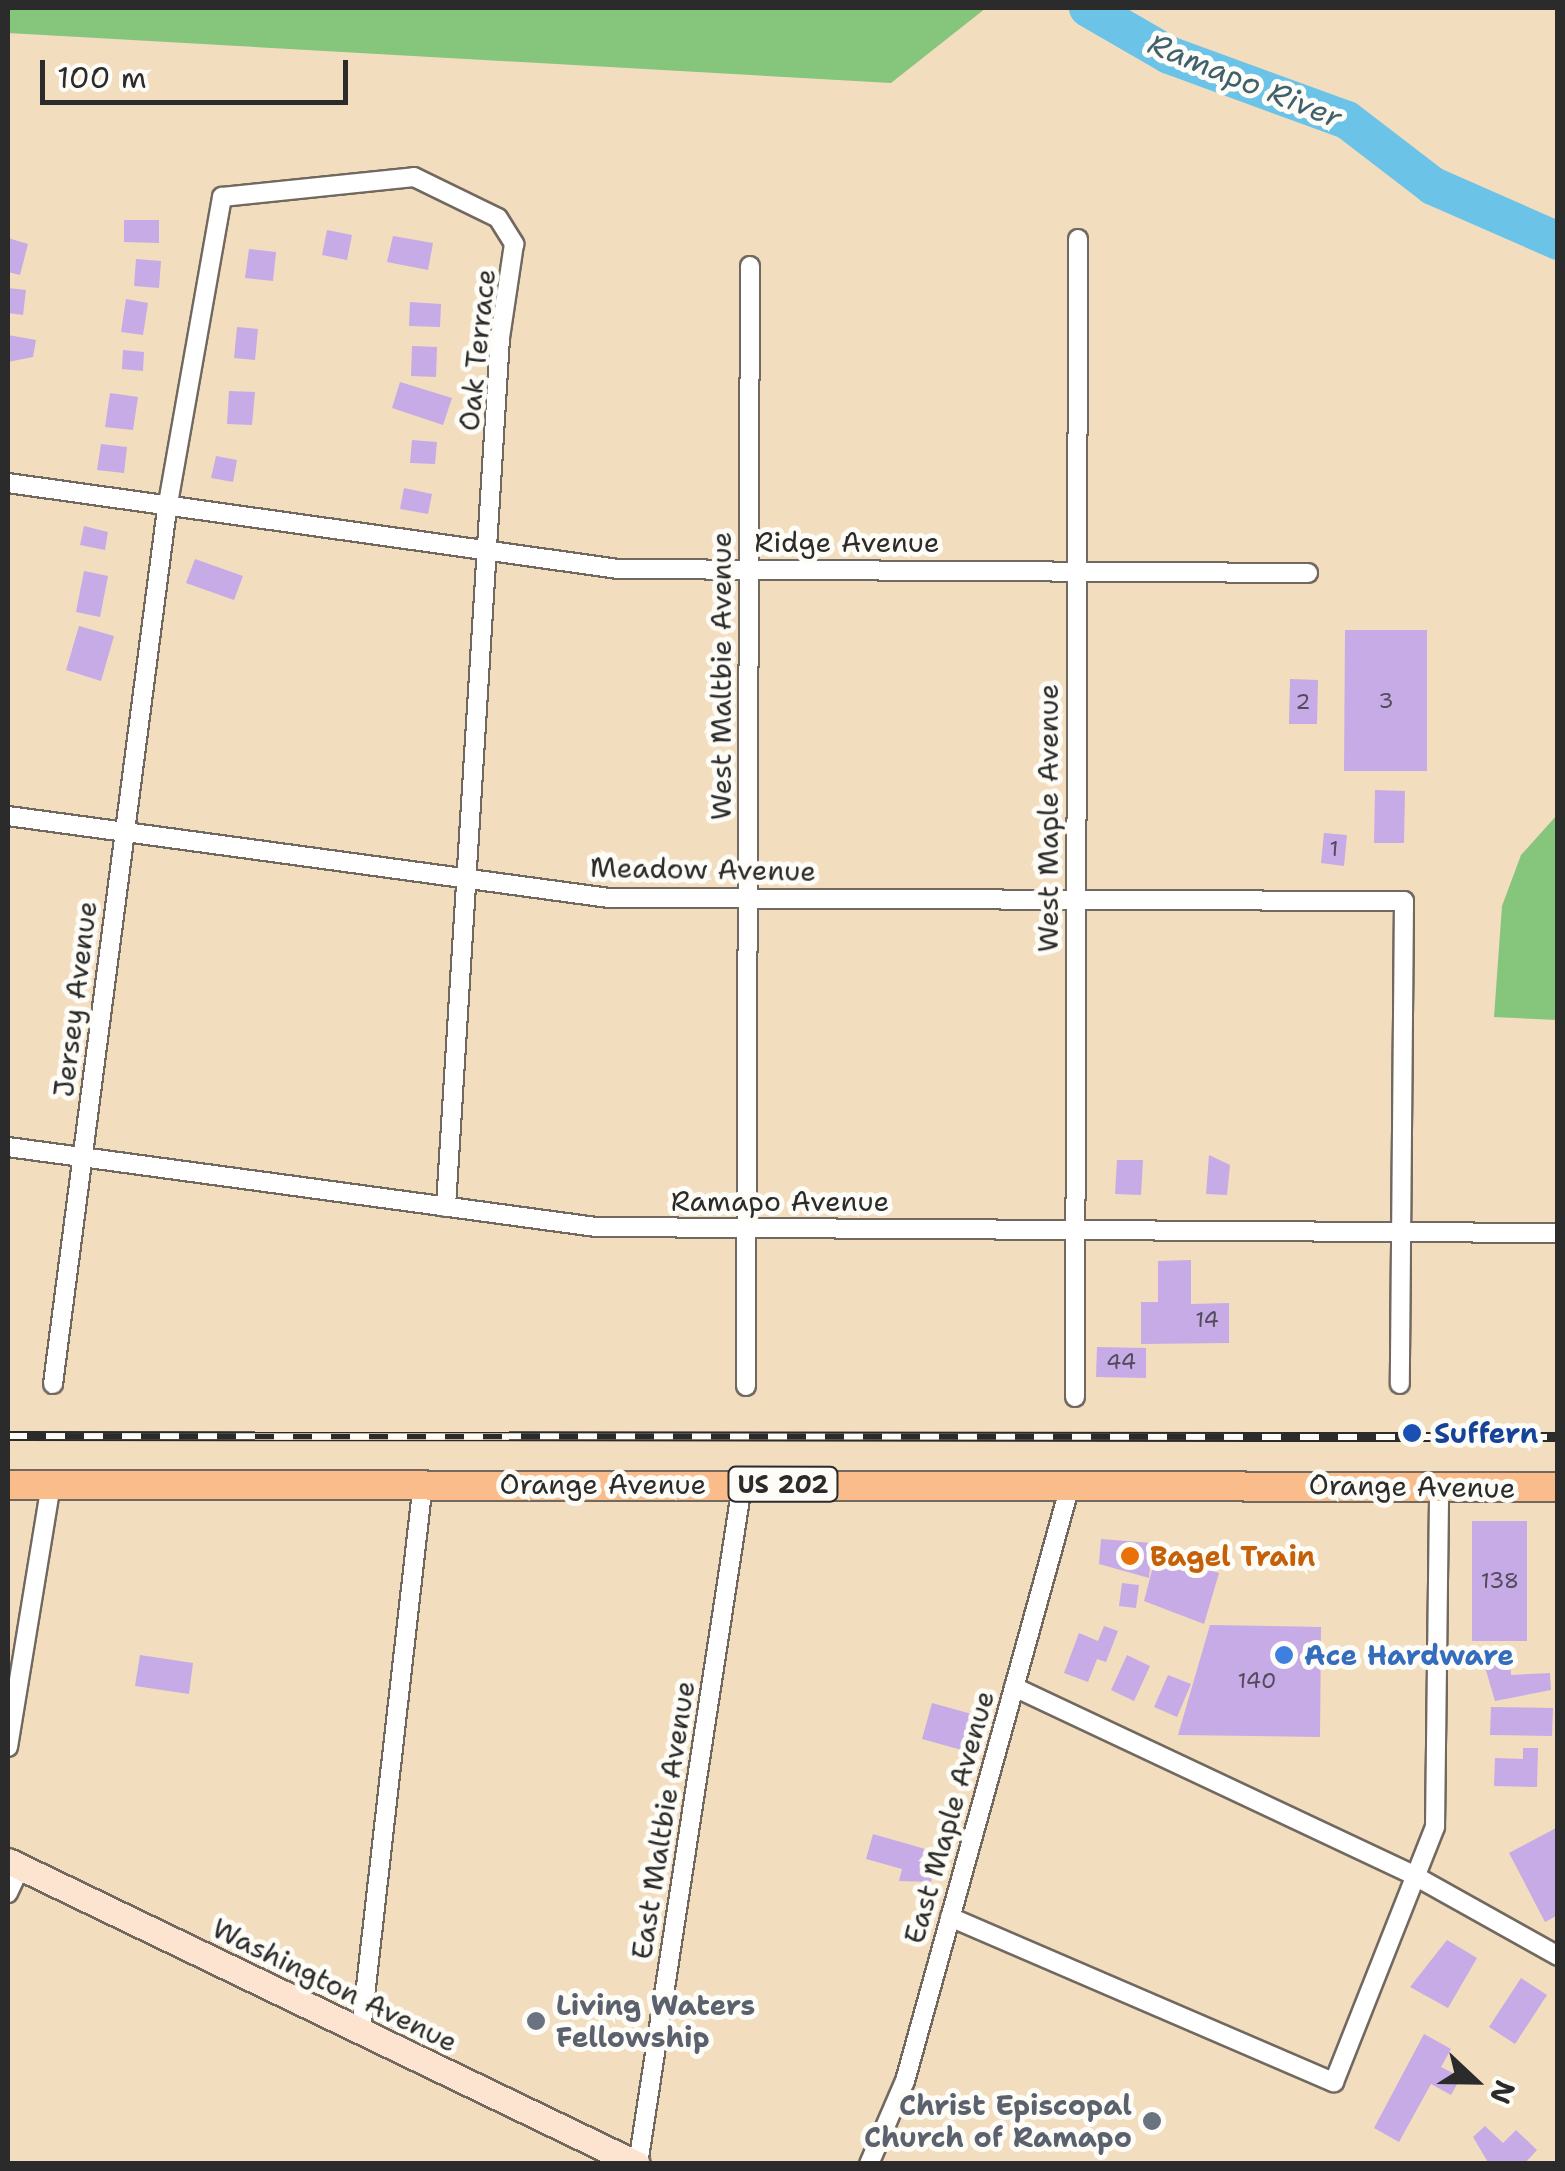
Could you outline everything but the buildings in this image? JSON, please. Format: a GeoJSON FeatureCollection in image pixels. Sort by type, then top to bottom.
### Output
{"type":"FeatureCollection","features":[{"type":"Feature","properties":{"kind":"main road","name":"Orange Avenue"},"geometry":{"type":"LineString","coordinates":[[8,1485],[1072,1482],[1558,1487]]}},
{"type":"Feature","properties":{"kind":"street","name":"Oak Terrace"},"geometry":{"type":"LineString","coordinates":[[152,620],[167,509],[222,197],[414,177],[498,218],[514,244],[488,555],[446,1208]]}},
{"type":"Feature","properties":{"kind":"street","name":"West Maple Avenue"},"geometry":{"type":"LineString","coordinates":[[1075,1397],[1078,239]]}},
{"type":"Feature","properties":{"kind":"street","name":"West Maltbie Avenue"},"geometry":{"type":"LineString","coordinates":[[746,1386],[750,266]]}},
{"type":"Feature","properties":{"kind":"street","name":"Ridge Avenue"},"geometry":{"type":"LineString","coordinates":[[8,483],[167,509],[270,519],[488,555],[618,570],[1308,573]]}},
{"type":"Feature","properties":{"kind":"street","name":"Jersey Avenue"},"geometry":{"type":"LineString","coordinates":[[53,1384],[152,620]]}},
{"type":"Feature","properties":{"kind":"street","name":"Meadow Avenue"},"geometry":{"type":"LineString","coordinates":[[8,816],[609,898],[1404,901],[1402,1230]]}},
{"type":"Feature","properties":{"kind":"street","name":"Ramapo Avenue"},"geometry":{"type":"LineString","coordinates":[[8,1147],[596,1227],[1558,1233]]}},
{"type":"Feature","properties":{"kind":"street"},"geometry":{"type":"LineString","coordinates":[[1400,1384],[1402,1230]]}},
{"type":"Feature","properties":{"kind":"street","name":"East Maple Avenue"},"geometry":{"type":"LineString","coordinates":[[869,2164],[905,2081],[1072,1482]]}},
{"type":"Feature","properties":{"kind":"street"},"geometry":{"type":"LineString","coordinates":[[361,2031],[423,1483]]}},
{"type":"Feature","properties":{"kind":"street"},"geometry":{"type":"LineString","coordinates":[[8,1747],[51,1485]]}},
{"type":"Feature","properties":{"kind":"street","name":"East Maltbie Avenue"},"geometry":{"type":"LineString","coordinates":[[638,2164],[742,1485]]}},
{"type":"Feature","properties":{"kind":"street"},"geometry":{"type":"LineString","coordinates":[[950,1917],[1334,2082],[1435,1827],[1439,1774],[1439,1487]]}},
{"type":"Feature","properties":{"kind":"street"},"geometry":{"type":"LineString","coordinates":[[1014,1687],[1415,1876],[1558,1956]]}},
{"type":"Feature","properties":{"kind":"street"},"geometry":{"type":"LineString","coordinates":[[8,1892],[14,1864]]}},
{"type":"Feature","properties":{"kind":"street","name":"Washington Avenue"},"geometry":{"type":"LineString","coordinates":[[14,1864],[361,2031],[608,2157],[638,2164]]}},
{"type":"Feature","properties":{"kind":"green space"},"geometry":{"type":"Polygon","coordinates":[[[8,8],[986,8],[891,83],[8,33],[8,8]]]}},
{"type":"Feature","properties":{"kind":"green space"},"geometry":{"type":"Polygon","coordinates":[[[1557,815],[1557,1020],[1494,1017],[1502,906],[1521,855],[1557,815]]]}},
{"type":"Feature","properties":{"kind":"waterway","name":"Ramapo River"},"geometry":{"type":"LineString","coordinates":[[1088,8],[1169,55],[1347,120],[1433,186],[1558,241]]}},
{"type":"Feature","properties":{"kind":"railway"},"geometry":{"type":"LineString","coordinates":[[8,1436],[1558,1437]]}},
{"type":"Feature","properties":{"kind":"place","name":"Suffern"},"geometry":{"type":"Point","coordinates":[1412,1433]}},
{"type":"Feature","properties":{"kind":"place","name":"Bagel Train"},"geometry":{"type":"Point","coordinates":[1130,1556]}},
{"type":"Feature","properties":{"kind":"place","name":"Ace Hardware"},"geometry":{"type":"Point","coordinates":[1284,1655]}},
{"type":"Feature","properties":{"kind":"place","name":"Living Waters Fellowship"},"geometry":{"type":"Point","coordinates":[536,2021]}},
{"type":"Feature","properties":{"kind":"place","name":"Christ Episcopal Church of Ramapo"},"geometry":{"type":"Point","coordinates":[1152,2121]}}]}
